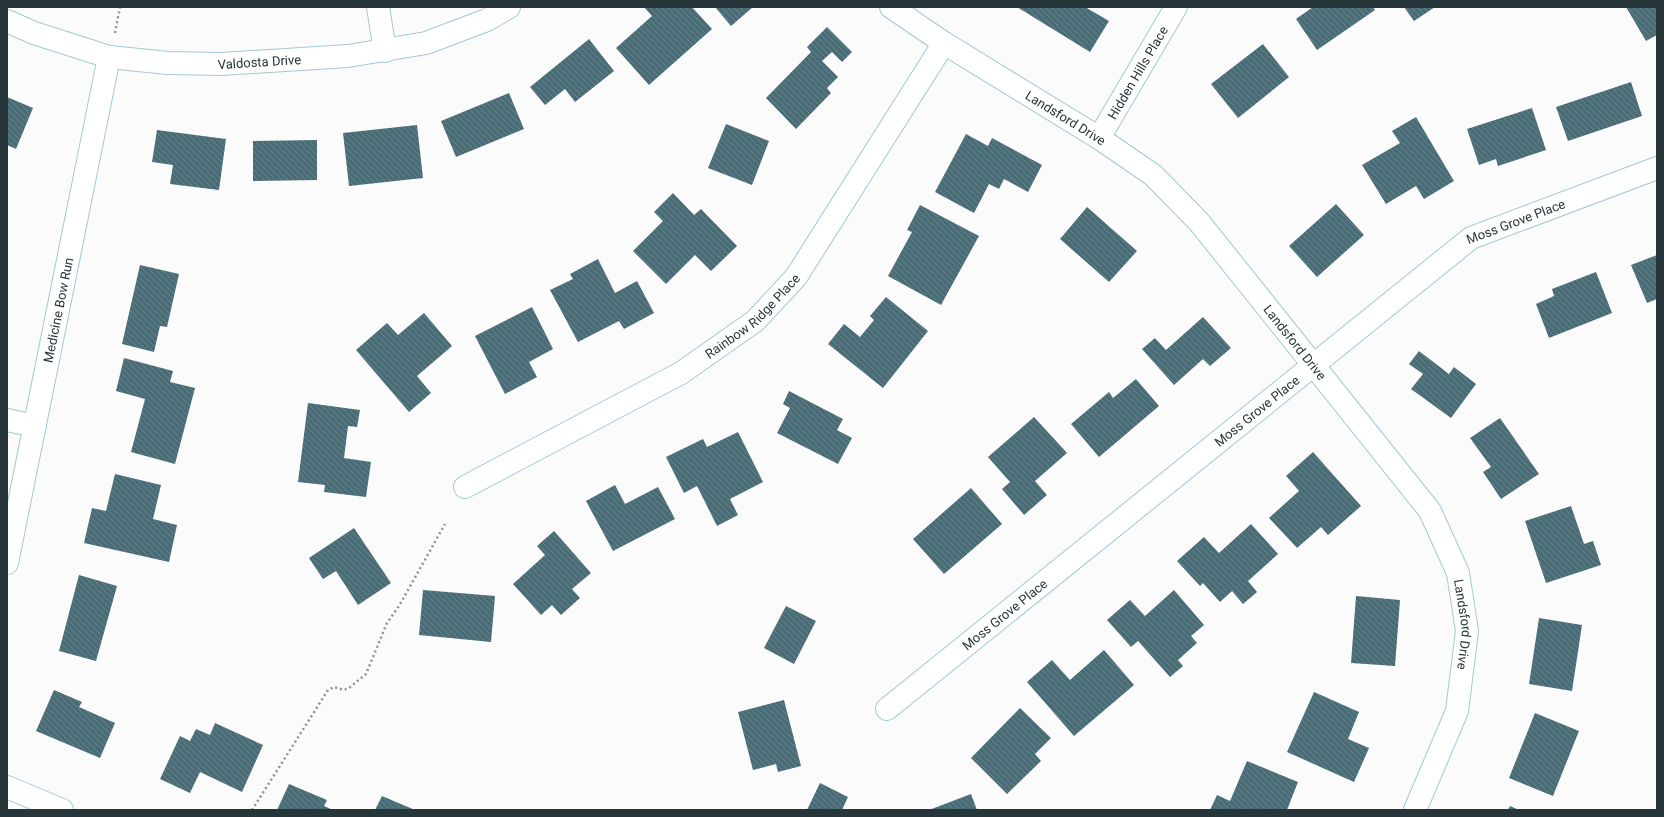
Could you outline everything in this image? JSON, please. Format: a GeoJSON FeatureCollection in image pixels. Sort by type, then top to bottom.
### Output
{"type":"FeatureCollection","features":[{"type":"Feature","properties":{"kind":"street"},"geometry":{"type":"LineString","coordinates":[[378,7],[385,51]]}},
{"type":"Feature","properties":{"kind":"street","name":"Valdosta Drive"},"geometry":{"type":"LineString","coordinates":[[7,21],[34,33],[109,57],[168,64],[221,64],[348,56],[426,43],[487,20],[509,7]]}},
{"type":"Feature","properties":{"kind":"street","name":"Landsford Drive"},"geometry":{"type":"LineString","coordinates":[[891,7],[944,43],[1099,138],[1153,175],[1199,222],[1430,511],[1458,573],[1467,631],[1456,710],[1415,810]]}},
{"type":"Feature","properties":{"kind":"street","name":"Hidden Hills Place"},"geometry":{"type":"LineString","coordinates":[[1099,138],[1176,7]]}},
{"type":"Feature","properties":{"kind":"street","name":"Rainbow Ridge Place"},"geometry":{"type":"LineString","coordinates":[[466,487],[682,373],[755,321],[796,277],[944,43]]}},
{"type":"Feature","properties":{"kind":"street","name":"Medicine Bow Run"},"geometry":{"type":"LineString","coordinates":[[7,563],[109,57]]}},
{"type":"Feature","properties":{"kind":"street","name":"Moss Grove Place"},"geometry":{"type":"LineString","coordinates":[[887,708],[1471,238],[1657,168]]}},
{"type":"Feature","properties":{"kind":"street"},"geometry":{"type":"LineString","coordinates":[[7,420],[34,426]]}},
{"type":"Feature","properties":{"kind":"street"},"geometry":{"type":"LineString","coordinates":[[7,787],[62,810]]}},
{"type":"Feature","properties":{"kind":"path"},"geometry":{"type":"LineString","coordinates":[[115,35],[120,7]]}},
{"type":"Feature","properties":{"kind":"path"},"geometry":{"type":"LineString","coordinates":[[252,810],[328,690],[334,687],[344,690],[349,688],[366,674],[386,623],[399,606],[445,524]]}},
{"type":"Feature","properties":{"kind":"building"},"geometry":{"type":"Polygon","coordinates":[[[644,7],[692,7],[712,29],[649,85],[616,48],[652,16],[644,7]]]}},
{"type":"Feature","properties":{"kind":"building"},"geometry":{"type":"Polygon","coordinates":[[[715,7],[753,7],[731,26],[715,7]]]}},
{"type":"Feature","properties":{"kind":"building"},"geometry":{"type":"Polygon","coordinates":[[[1017,7],[1085,7],[1109,21],[1090,52],[1017,7]]]}},
{"type":"Feature","properties":{"kind":"building"},"geometry":{"type":"Polygon","coordinates":[[[1313,7],[1373,7],[1375,10],[1317,50],[1296,19],[1313,7]]]}},
{"type":"Feature","properties":{"kind":"building"},"geometry":{"type":"Polygon","coordinates":[[[1404,7],[1435,7],[1414,21],[1404,7]]]}},
{"type":"Feature","properties":{"kind":"building"},"geometry":{"type":"Polygon","coordinates":[[[1626,7],[1657,7],[1657,35],[1646,41],[1626,7]]]}},
{"type":"Feature","properties":{"kind":"building"},"geometry":{"type":"Polygon","coordinates":[[[827,27],[852,52],[842,62],[832,52],[822,61],[838,77],[827,88],[831,93],[796,129],[766,98],[811,52],[807,47],[827,27]]]}},
{"type":"Feature","properties":{"kind":"building"},"geometry":{"type":"Polygon","coordinates":[[[589,39],[614,71],[575,102],[565,89],[545,105],[530,87],[589,39]]]}},
{"type":"Feature","properties":{"kind":"building"},"geometry":{"type":"Polygon","coordinates":[[[1263,44],[1289,77],[1238,118],[1211,84],[1263,44]]]}},
{"type":"Feature","properties":{"kind":"building"},"geometry":{"type":"Polygon","coordinates":[[[1631,82],[1642,116],[1568,141],[1556,107],[1631,82]]]}},
{"type":"Feature","properties":{"kind":"building"},"geometry":{"type":"Polygon","coordinates":[[[509,93],[524,129],[456,157],[441,121],[509,93]]]}},
{"type":"Feature","properties":{"kind":"building"},"geometry":{"type":"Polygon","coordinates":[[[7,97],[33,108],[16,149],[7,145],[7,97]]]}},
{"type":"Feature","properties":{"kind":"building"},"geometry":{"type":"Polygon","coordinates":[[[1532,108],[1546,150],[1498,166],[1496,159],[1479,165],[1467,129],[1532,108]]]}},
{"type":"Feature","properties":{"kind":"building"},"geometry":{"type":"Polygon","coordinates":[[[1416,117],[1454,181],[1424,199],[1416,186],[1386,204],[1362,165],[1400,143],[1392,131],[1416,117]]]}},
{"type":"Feature","properties":{"kind":"building"},"geometry":{"type":"Polygon","coordinates":[[[726,124],[769,141],[752,185],[708,168],[726,124]]]}},
{"type":"Feature","properties":{"kind":"building"},"geometry":{"type":"Polygon","coordinates":[[[417,125],[423,178],[349,186],[343,133],[417,125]]]}},
{"type":"Feature","properties":{"kind":"building"},"geometry":{"type":"Polygon","coordinates":[[[157,130],[226,139],[219,190],[170,184],[173,165],[152,162],[157,130]]]}},
{"type":"Feature","properties":{"kind":"building"},"geometry":{"type":"Polygon","coordinates":[[[966,134],[988,146],[992,138],[1042,165],[1028,192],[1004,179],[999,189],[989,184],[974,213],[935,192],[966,134]]]}},
{"type":"Feature","properties":{"kind":"building"},"geometry":{"type":"Polygon","coordinates":[[[317,140],[317,180],[253,181],[253,141],[317,140]]]}},
{"type":"Feature","properties":{"kind":"building"},"geometry":{"type":"Polygon","coordinates":[[[673,193],[694,215],[701,209],[737,246],[711,271],[695,255],[666,284],[633,251],[663,221],[654,212],[673,193]]]}},
{"type":"Feature","properties":{"kind":"building"},"geometry":{"type":"Polygon","coordinates":[[[1336,204],[1364,235],[1317,277],[1289,246],[1336,204]]]}},
{"type":"Feature","properties":{"kind":"building"},"geometry":{"type":"Polygon","coordinates":[[[920,205],[979,236],[941,305],[888,276],[912,232],[907,230],[920,205]]]}},
{"type":"Feature","properties":{"kind":"building"},"geometry":{"type":"Polygon","coordinates":[[[1087,207],[1137,251],[1109,282],[1060,239],[1087,207]]]}},
{"type":"Feature","properties":{"kind":"building"},"geometry":{"type":"Polygon","coordinates":[[[1657,255],[1657,299],[1647,303],[1631,265],[1657,255]]]}},
{"type":"Feature","properties":{"kind":"building"},"geometry":{"type":"Polygon","coordinates":[[[598,259],[615,293],[637,281],[654,313],[624,329],[619,321],[578,342],[550,290],[573,279],[570,274],[598,259]]]}},
{"type":"Feature","properties":{"kind":"building"},"geometry":{"type":"Polygon","coordinates":[[[140,265],[179,274],[167,327],[160,326],[154,352],[122,344],[140,265]]]}},
{"type":"Feature","properties":{"kind":"building"},"geometry":{"type":"Polygon","coordinates":[[[1596,272],[1612,313],[1549,338],[1536,304],[1554,296],[1552,289],[1596,272]]]}},
{"type":"Feature","properties":{"kind":"building"},"geometry":{"type":"Polygon","coordinates":[[[886,297],[928,331],[883,388],[828,344],[844,324],[860,337],[874,320],[870,316],[886,297]]]}},
{"type":"Feature","properties":{"kind":"building"},"geometry":{"type":"Polygon","coordinates":[[[532,307],[553,349],[529,362],[537,377],[505,394],[475,336],[532,307]]]}},
{"type":"Feature","properties":{"kind":"building"},"geometry":{"type":"Polygon","coordinates":[[[424,313],[452,346],[417,376],[431,393],[409,412],[356,350],[387,323],[398,335],[424,313]]]}},
{"type":"Feature","properties":{"kind":"building"},"geometry":{"type":"Polygon","coordinates":[[[1203,317],[1231,348],[1210,366],[1203,359],[1174,385],[1142,349],[1155,338],[1166,350],[1203,317]]]}},
{"type":"Feature","properties":{"kind":"building"},"geometry":{"type":"Polygon","coordinates":[[[1419,351],[1449,374],[1454,367],[1476,384],[1451,418],[1411,389],[1423,374],[1409,364],[1419,351]]]}},
{"type":"Feature","properties":{"kind":"building"},"geometry":{"type":"Polygon","coordinates":[[[124,358],[173,371],[170,382],[195,388],[175,464],[131,452],[145,399],[116,391],[124,358]]]}},
{"type":"Feature","properties":{"kind":"building"},"geometry":{"type":"Polygon","coordinates":[[[1136,379],[1159,406],[1099,457],[1071,424],[1109,392],[1113,398],[1136,379]]]}},
{"type":"Feature","properties":{"kind":"building"},"geometry":{"type":"Polygon","coordinates":[[[789,391],[843,419],[837,430],[852,438],[838,464],[777,433],[790,408],[783,404],[789,391]]]}},
{"type":"Feature","properties":{"kind":"building"},"geometry":{"type":"Polygon","coordinates":[[[308,403],[360,410],[357,427],[348,426],[344,458],[371,462],[366,497],[324,492],[325,485],[298,482],[308,403]]]}},
{"type":"Feature","properties":{"kind":"building"},"geometry":{"type":"Polygon","coordinates":[[[1034,417],[1067,453],[1035,481],[1047,495],[1024,515],[1002,489],[1010,482],[988,457],[1034,417]]]}},
{"type":"Feature","properties":{"kind":"building"},"geometry":{"type":"Polygon","coordinates":[[[1500,418],[1539,474],[1501,499],[1483,472],[1491,467],[1470,438],[1500,418]]]}},
{"type":"Feature","properties":{"kind":"building"},"geometry":{"type":"Polygon","coordinates":[[[738,432],[763,482],[730,499],[738,515],[717,526],[697,486],[684,493],[666,457],[703,439],[707,447],[738,432]]]}},
{"type":"Feature","properties":{"kind":"building"},"geometry":{"type":"Polygon","coordinates":[[[1313,452],[1361,506],[1328,535],[1321,527],[1297,548],[1269,518],[1299,491],[1286,476],[1313,452]]]}},
{"type":"Feature","properties":{"kind":"building"},"geometry":{"type":"Polygon","coordinates":[[[115,474],[161,485],[153,519],[177,525],[169,562],[84,543],[92,508],[106,511],[115,474]]]}},
{"type":"Feature","properties":{"kind":"building"},"geometry":{"type":"Polygon","coordinates":[[[615,485],[625,504],[658,487],[675,519],[613,551],[586,501],[615,485]]]}},
{"type":"Feature","properties":{"kind":"building"},"geometry":{"type":"Polygon","coordinates":[[[971,488],[1002,524],[944,574],[913,539],[971,488]]]}},
{"type":"Feature","properties":{"kind":"building"},"geometry":{"type":"Polygon","coordinates":[[[1571,506],[1584,544],[1593,541],[1601,565],[1546,583],[1525,521],[1571,506]]]}},
{"type":"Feature","properties":{"kind":"building"},"geometry":{"type":"Polygon","coordinates":[[[1251,524],[1278,554],[1248,581],[1257,592],[1243,604],[1232,591],[1220,602],[1203,583],[1200,586],[1177,561],[1204,537],[1219,553],[1251,524]]]}},
{"type":"Feature","properties":{"kind":"building"},"geometry":{"type":"Polygon","coordinates":[[[354,528],[391,583],[358,605],[336,571],[323,579],[309,558],[354,528]]]}},
{"type":"Feature","properties":{"kind":"building"},"geometry":{"type":"Polygon","coordinates":[[[554,531],[591,573],[572,589],[580,598],[561,615],[552,605],[541,615],[513,584],[545,555],[537,546],[554,531]]]}},
{"type":"Feature","properties":{"kind":"building"},"geometry":{"type":"Polygon","coordinates":[[[79,575],[117,586],[96,661],[59,651],[79,575]]]}},
{"type":"Feature","properties":{"kind":"building"},"geometry":{"type":"Polygon","coordinates":[[[423,590],[495,596],[491,642],[419,635],[423,590]]]}},
{"type":"Feature","properties":{"kind":"building"},"geometry":{"type":"Polygon","coordinates":[[[1174,590],[1204,625],[1191,636],[1197,643],[1178,660],[1183,666],[1170,677],[1138,641],[1131,647],[1107,620],[1130,600],[1145,616],[1174,590]]]}},
{"type":"Feature","properties":{"kind":"building"},"geometry":{"type":"Polygon","coordinates":[[[1356,596],[1400,600],[1395,666],[1351,663],[1356,596]]]}},
{"type":"Feature","properties":{"kind":"building"},"geometry":{"type":"Polygon","coordinates":[[[786,606],[816,621],[794,664],[764,648],[786,606]]]}},
{"type":"Feature","properties":{"kind":"building"},"geometry":{"type":"Polygon","coordinates":[[[1539,618],[1582,625],[1572,691],[1529,684],[1539,618]]]}},
{"type":"Feature","properties":{"kind":"building"},"geometry":{"type":"Polygon","coordinates":[[[1104,650],[1134,685],[1074,736],[1027,682],[1052,660],[1070,680],[1104,650]]]}},
{"type":"Feature","properties":{"kind":"building"},"geometry":{"type":"Polygon","coordinates":[[[54,690],[82,702],[79,707],[115,723],[100,758],[36,731],[54,690]]]}},
{"type":"Feature","properties":{"kind":"building"},"geometry":{"type":"Polygon","coordinates":[[[1314,692],[1359,712],[1348,739],[1369,748],[1354,782],[1287,752],[1314,692]]]}},
{"type":"Feature","properties":{"kind":"building"},"geometry":{"type":"Polygon","coordinates":[[[784,700],[801,766],[778,772],[776,764],[753,770],[738,712],[784,700]]]}},
{"type":"Feature","properties":{"kind":"building"},"geometry":{"type":"Polygon","coordinates":[[[1020,708],[1051,738],[1035,754],[1041,761],[1007,794],[971,758],[1020,708]]]}},
{"type":"Feature","properties":{"kind":"building"},"geometry":{"type":"Polygon","coordinates":[[[1535,713],[1579,731],[1553,796],[1509,778],[1535,713]]]}},
{"type":"Feature","properties":{"kind":"building"},"geometry":{"type":"Polygon","coordinates":[[[215,723],[263,745],[242,792],[200,772],[190,793],[160,779],[180,736],[190,741],[196,729],[210,735],[215,723]]]}},
{"type":"Feature","properties":{"kind":"building"},"geometry":{"type":"Polygon","coordinates":[[[1247,761],[1298,782],[1287,810],[1210,810],[1217,795],[1230,801],[1247,761]]]}},
{"type":"Feature","properties":{"kind":"building"},"geometry":{"type":"Polygon","coordinates":[[[820,783],[848,797],[842,810],[807,810],[820,783]]]}},
{"type":"Feature","properties":{"kind":"building"},"geometry":{"type":"Polygon","coordinates":[[[289,784],[327,800],[324,806],[333,810],[277,810],[289,784]]]}},
{"type":"Feature","properties":{"kind":"building"},"geometry":{"type":"Polygon","coordinates":[[[971,794],[977,810],[929,810],[971,794]]]}},
{"type":"Feature","properties":{"kind":"building"},"geometry":{"type":"Polygon","coordinates":[[[382,796],[415,810],[375,810],[382,796]]]}},
{"type":"Feature","properties":{"kind":"building"},"geometry":{"type":"Polygon","coordinates":[[[1510,806],[1519,810],[1508,810],[1510,806]]]}}]}
